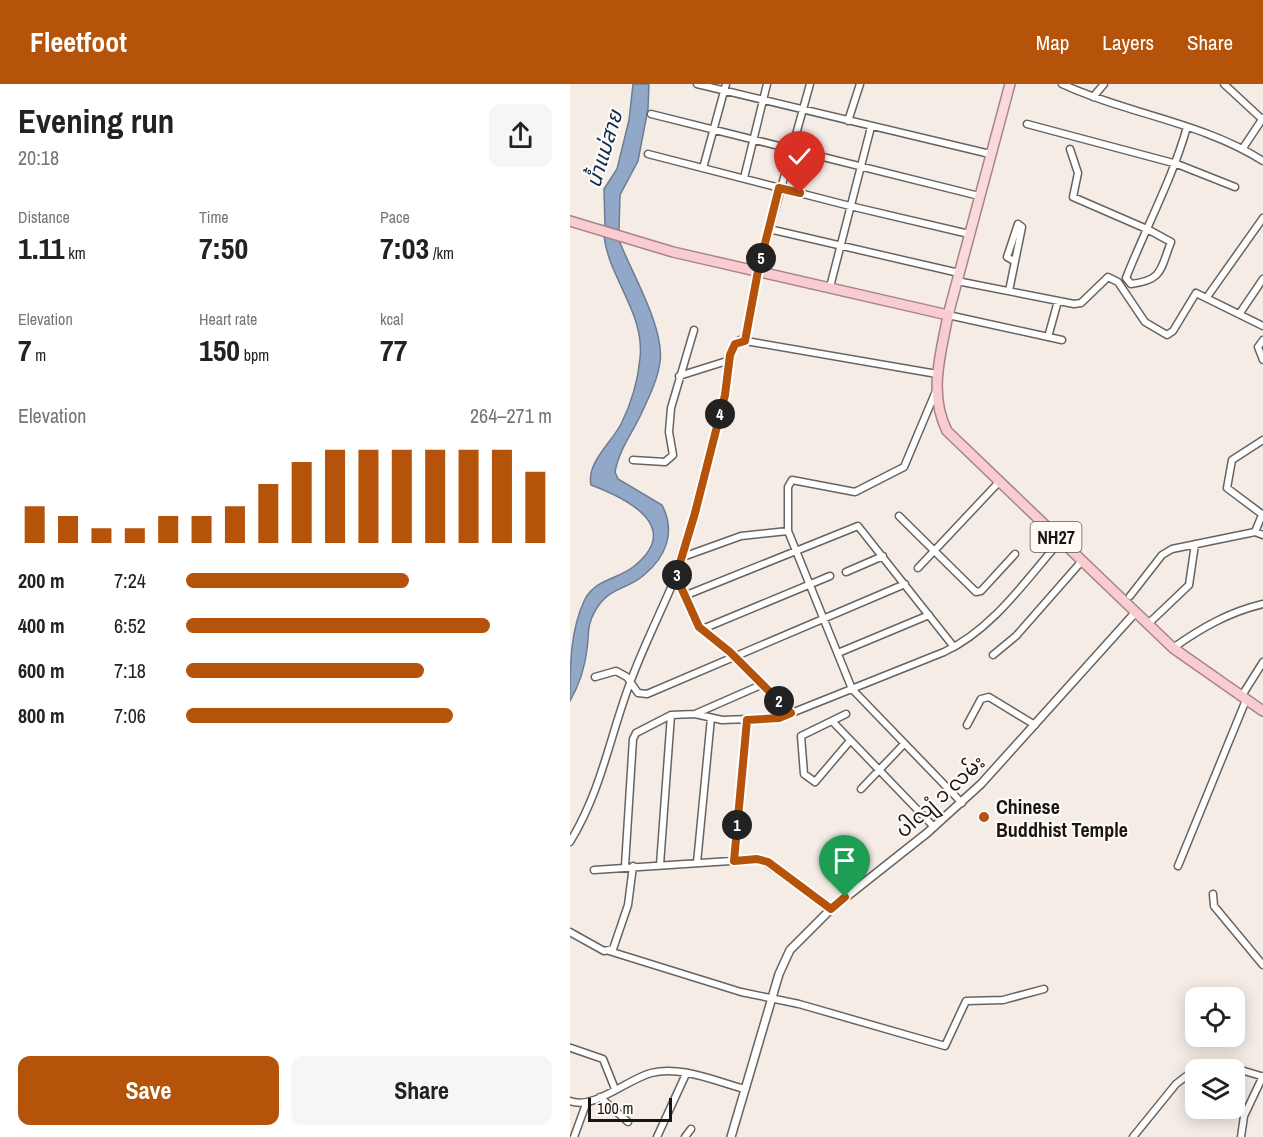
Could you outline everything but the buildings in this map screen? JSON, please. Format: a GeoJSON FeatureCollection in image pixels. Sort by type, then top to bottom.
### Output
{"type":"FeatureCollection","features":[{"type":"Feature","properties":{"kind":"highway"},"geometry":{"type":"LineString","coordinates":[[570,221],[639,242],[948,315]]}},
{"type":"Feature","properties":{"kind":"highway","name":"NH27"},"geometry":{"type":"LineString","coordinates":[[948,315],[936,391],[937,406],[947,431],[1134,614],[1173,648],[1263,711]]}},
{"type":"Feature","properties":{"kind":"main road","name":"NH27"},"geometry":{"type":"LineString","coordinates":[[948,315],[1010,84]]}},
{"type":"Feature","properties":{"kind":"street"},"geometry":{"type":"LineString","coordinates":[[698,84],[725,88],[802,110],[990,154]]}},
{"type":"Feature","properties":{"kind":"street"},"geometry":{"type":"LineString","coordinates":[[744,178],[767,84]]}},
{"type":"Feature","properties":{"kind":"street"},"geometry":{"type":"LineString","coordinates":[[745,341],[758,271],[779,188],[810,84]]}},
{"type":"Feature","properties":{"kind":"street"},"geometry":{"type":"LineString","coordinates":[[848,121],[860,84]]}},
{"type":"Feature","properties":{"kind":"street"},"geometry":{"type":"LineString","coordinates":[[1062,84],[1093,97],[1188,127],[1243,148],[1263,161]]}},
{"type":"Feature","properties":{"kind":"street"},"geometry":{"type":"LineString","coordinates":[[1093,97],[1104,84]]}},
{"type":"Feature","properties":{"kind":"street"},"geometry":{"type":"LineString","coordinates":[[1224,84],[1263,120],[1243,148]]}},
{"type":"Feature","properties":{"kind":"street"},"geometry":{"type":"LineString","coordinates":[[703,168],[725,88]]}},
{"type":"Feature","properties":{"kind":"street"},"geometry":{"type":"LineString","coordinates":[[651,114],[979,196]]}},
{"type":"Feature","properties":{"kind":"street"},"geometry":{"type":"LineString","coordinates":[[1026,124],[1177,164],[1235,188]]}},
{"type":"Feature","properties":{"kind":"street"},"geometry":{"type":"LineString","coordinates":[[830,287],[871,127]]}},
{"type":"Feature","properties":{"kind":"street"},"geometry":{"type":"LineString","coordinates":[[1127,282],[1126,275],[1149,230],[1177,164],[1188,127]]}},
{"type":"Feature","properties":{"kind":"street"},"geometry":{"type":"LineString","coordinates":[[769,230],[840,246],[1009,291],[1058,301],[1081,303],[1108,278],[1131,284],[1151,281],[1165,258],[1171,242],[1149,230],[1072,197],[1078,173],[1070,149]]}},
{"type":"Feature","properties":{"kind":"street"},"geometry":{"type":"LineString","coordinates":[[648,154],[969,234]]}},
{"type":"Feature","properties":{"kind":"street"},"geometry":{"type":"LineString","coordinates":[[1207,297],[1263,218]]}},
{"type":"Feature","properties":{"kind":"street"},"geometry":{"type":"LineString","coordinates":[[1009,291],[1022,227],[1018,224],[1008,256],[1014,261]]}},
{"type":"Feature","properties":{"kind":"street"},"geometry":{"type":"LineString","coordinates":[[1112,278],[1118,282],[1145,322],[1167,334],[1173,331],[1196,293],[1263,326]]}},
{"type":"Feature","properties":{"kind":"street"},"geometry":{"type":"LineString","coordinates":[[1239,313],[1263,279]]}},
{"type":"Feature","properties":{"kind":"street"},"geometry":{"type":"LineString","coordinates":[[1048,337],[1058,301]]}},
{"type":"Feature","properties":{"kind":"street"},"geometry":{"type":"LineString","coordinates":[[948,315],[1062,340]]}},
{"type":"Feature","properties":{"kind":"street"},"geometry":{"type":"LineString","coordinates":[[633,460],[665,462],[673,455],[669,432],[670,416],[679,376],[694,330]]}},
{"type":"Feature","properties":{"kind":"street"},"geometry":{"type":"LineString","coordinates":[[1263,340],[1258,347],[1263,360]]}},
{"type":"Feature","properties":{"kind":"street"},"geometry":{"type":"LineString","coordinates":[[570,842],[588,813],[600,783],[630,683],[676,576],[695,513],[725,395],[730,360],[735,344],[745,341],[937,374]]}},
{"type":"Feature","properties":{"kind":"street"},"geometry":{"type":"LineString","coordinates":[[679,376],[730,360]]}},
{"type":"Feature","properties":{"kind":"street"},"geometry":{"type":"LineString","coordinates":[[936,391],[904,467],[855,492],[802,482],[789,482],[788,531],[852,689],[962,803]]}},
{"type":"Feature","properties":{"kind":"street"},"geometry":{"type":"LineString","coordinates":[[1255,532],[1262,515],[1227,488],[1232,460],[1263,440]]}},
{"type":"Feature","properties":{"kind":"street"},"geometry":{"type":"LineString","coordinates":[[918,568],[999,482]]}},
{"type":"Feature","properties":{"kind":"street"},"geometry":{"type":"LineString","coordinates":[[899,516],[976,592],[981,591],[1015,554]]}},
{"type":"Feature","properties":{"kind":"street"},"geometry":{"type":"LineString","coordinates":[[687,596],[858,526],[954,647]]}},
{"type":"Feature","properties":{"kind":"street"},"geometry":{"type":"LineString","coordinates":[[680,558],[741,536],[788,531]]}},
{"type":"Feature","properties":{"kind":"street"},"geometry":{"type":"LineString","coordinates":[[1130,596],[1166,551],[1255,532],[1263,535]]}},
{"type":"Feature","properties":{"kind":"street"},"geometry":{"type":"LineString","coordinates":[[625,866],[634,735],[671,715],[695,714],[711,718],[747,720],[779,718],[954,647],[1005,604],[1060,542]]}},
{"type":"Feature","properties":{"kind":"street"},"geometry":{"type":"LineString","coordinates":[[1147,625],[1189,585],[1195,544]]}},
{"type":"Feature","properties":{"kind":"street"},"geometry":{"type":"LineString","coordinates":[[846,572],[883,556]]}},
{"type":"Feature","properties":{"kind":"street"},"geometry":{"type":"LineString","coordinates":[[993,655],[1016,636],[1082,562]]}},
{"type":"Feature","properties":{"kind":"street"},"geometry":{"type":"LineString","coordinates":[[676,576],[687,596],[699,627],[734,656],[791,713]]}},
{"type":"Feature","properties":{"kind":"street"},"geometry":{"type":"LineString","coordinates":[[703,628],[830,576]]}},
{"type":"Feature","properties":{"kind":"street"},"geometry":{"type":"LineString","coordinates":[[595,677],[616,671],[627,677],[641,695],[905,584]]}},
{"type":"Feature","properties":{"kind":"street"},"geometry":{"type":"LineString","coordinates":[[1173,648],[1204,627],[1229,615],[1263,604]]}},
{"type":"Feature","properties":{"kind":"street","name":"ပါလျံ ၁ လမ်း"},"geometry":{"type":"LineString","coordinates":[[731,1137],[785,958],[831,909],[962,803],[1134,614]]}},
{"type":"Feature","properties":{"kind":"street"},"geometry":{"type":"LineString","coordinates":[[838,653],[929,615]]}},
{"type":"Feature","properties":{"kind":"street"},"geometry":{"type":"LineString","coordinates":[[1178,866],[1243,698],[1263,662]]}},
{"type":"Feature","properties":{"kind":"street"},"geometry":{"type":"LineString","coordinates":[[695,714],[761,685]]}},
{"type":"Feature","properties":{"kind":"street"},"geometry":{"type":"LineString","coordinates":[[967,725],[981,699],[989,696],[1035,725]]}},
{"type":"Feature","properties":{"kind":"street"},"geometry":{"type":"LineString","coordinates":[[846,714],[801,736],[802,770],[807,777],[814,782],[849,741]]}},
{"type":"Feature","properties":{"kind":"street"},"geometry":{"type":"LineString","coordinates":[[660,865],[671,715]]}},
{"type":"Feature","properties":{"kind":"street"},"geometry":{"type":"LineString","coordinates":[[697,863],[711,718]]}},
{"type":"Feature","properties":{"kind":"street"},"geometry":{"type":"LineString","coordinates":[[734,861],[747,720]]}},
{"type":"Feature","properties":{"kind":"street"},"geometry":{"type":"LineString","coordinates":[[832,721],[934,827]]}},
{"type":"Feature","properties":{"kind":"street"},"geometry":{"type":"LineString","coordinates":[[861,789],[904,744]]}},
{"type":"Feature","properties":{"kind":"street"},"geometry":{"type":"LineString","coordinates":[[594,870],[625,866],[757,859],[768,862],[831,909]]}},
{"type":"Feature","properties":{"kind":"street"},"geometry":{"type":"LineString","coordinates":[[609,951],[613,949],[628,905],[633,866]]}},
{"type":"Feature","properties":{"kind":"street"},"geometry":{"type":"LineString","coordinates":[[1213,894],[1214,906],[1263,965]]}},
{"type":"Feature","properties":{"kind":"street"},"geometry":{"type":"LineString","coordinates":[[570,932],[609,951],[683,976],[945,1046],[966,1001],[1003,1000],[1044,989]]}},
{"type":"Feature","properties":{"kind":"street"},"geometry":{"type":"LineString","coordinates":[[572,1048],[603,1059],[615,1089]]}},
{"type":"Feature","properties":{"kind":"street"},"geometry":{"type":"LineString","coordinates":[[1133,1137],[1176,1084],[1202,1064],[1221,1064],[1262,1076],[1244,1116],[1241,1137]]}},
{"type":"Feature","properties":{"kind":"street"},"geometry":{"type":"LineString","coordinates":[[571,1103],[586,1104],[650,1074],[686,1074],[746,1089]]}},
{"type":"Feature","properties":{"kind":"street"},"geometry":{"type":"LineString","coordinates":[[657,1137],[686,1074]]}},
{"type":"Feature","properties":{"kind":"street"},"geometry":{"type":"LineString","coordinates":[[600,1098],[628,1122]]}},
{"type":"Feature","properties":{"kind":"street"},"geometry":{"type":"LineString","coordinates":[[574,1137],[586,1104]]}},
{"type":"Feature","properties":{"kind":"street"},"geometry":{"type":"LineString","coordinates":[[686,1137],[690,1129]]}},
{"type":"Feature","properties":{"kind":"water"},"geometry":{"type":"Polygon","coordinates":[[[633,84],[649,84],[648,109],[638,161],[620,195],[619,230],[605,226],[604,189],[617,169],[629,120],[633,84]]]}},
{"type":"Feature","properties":{"kind":"water"},"geometry":{"type":"Polygon","coordinates":[[[604,236],[619,240],[646,300],[660,348],[659,368],[653,386],[623,448],[615,472],[618,479],[662,505],[666,515],[668,534],[663,552],[652,568],[637,580],[611,593],[599,604],[589,626],[583,670],[570,701],[574,636],[585,599],[601,583],[633,567],[647,553],[653,539],[652,527],[645,516],[620,498],[591,485],[592,469],[617,431],[628,408],[636,384],[640,358],[637,326],[612,267],[604,236]]]}},
{"type":"Feature","properties":{"kind":"place","name":"Chinese Buddhist Temple"},"geometry":{"type":"Point","coordinates":[984,817]}},
{"type":"Feature","properties":{"kind":"route"},"geometry":{"type":"LineString","coordinates":[[800,193],[779,188],[758,271],[745,341],[740,340],[735,344],[730,355],[725,395],[695,513],[676,576],[687,596],[699,627],[730,652],[791,713],[779,718],[747,720],[734,861],[761,859],[768,862],[831,909],[845,897]]}},
{"type":"Feature","properties":{"kind":"water label","name":"น้ำแม่สาย"},"geometry":{"type":"Point","coordinates":[604,149]}}]}
